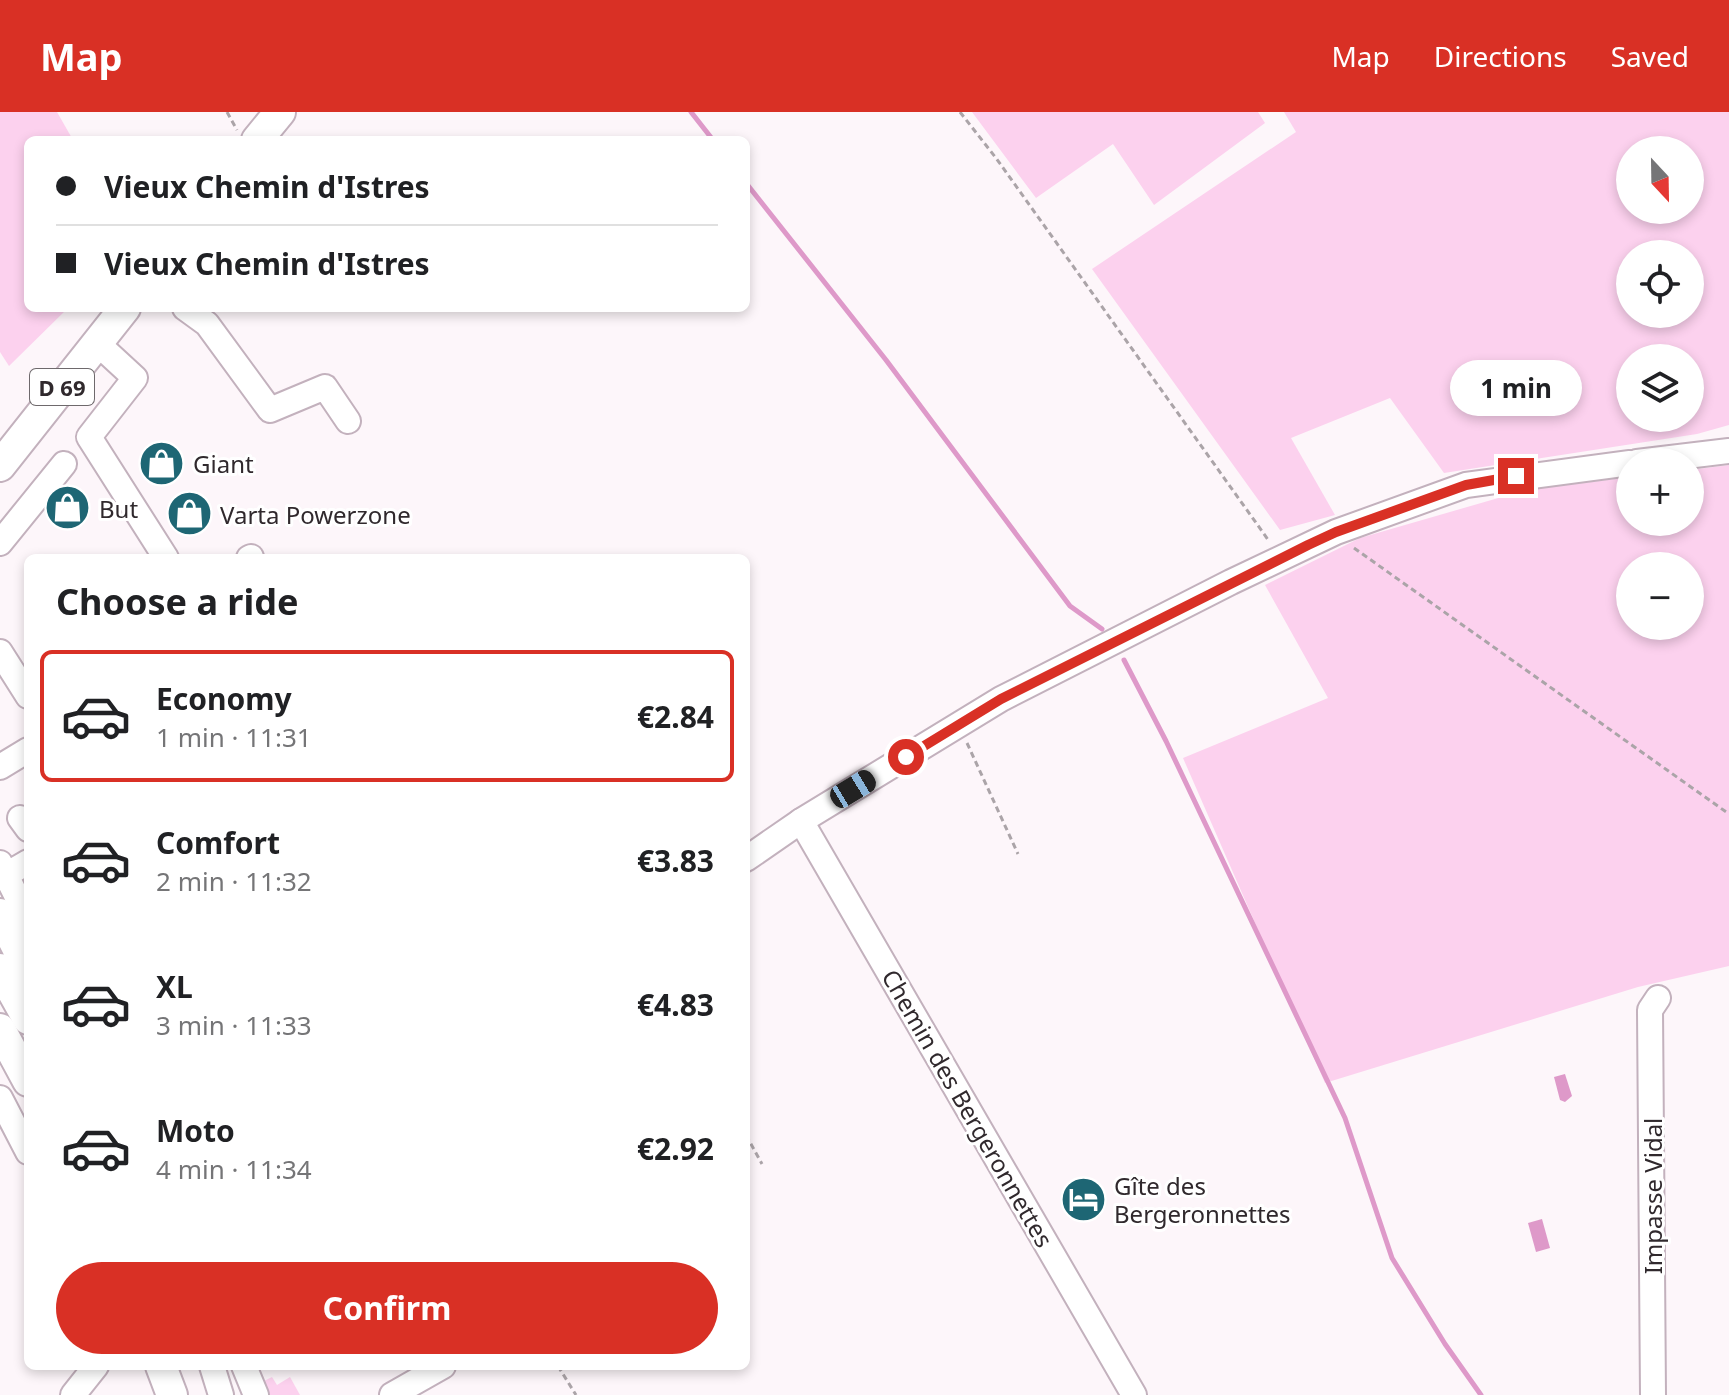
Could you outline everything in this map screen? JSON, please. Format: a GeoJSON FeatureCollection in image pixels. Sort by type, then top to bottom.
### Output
{"type":"FeatureCollection","features":[{"type":"Feature","properties":{"kind":"main road"},"geometry":{"type":"LineString","coordinates":[[260,136],[280,112]]}},
{"type":"Feature","properties":{"kind":"main road","name":"D 69"},"geometry":{"type":"LineString","coordinates":[[0,466],[122,312]]}},
{"type":"Feature","properties":{"kind":"main road"},"geometry":{"type":"LineString","coordinates":[[0,914],[24,961]]}},
{"type":"Feature","properties":{"kind":"main road"},"geometry":{"type":"LineString","coordinates":[[0,969],[24,1012]]}},
{"type":"Feature","properties":{"kind":"main road"},"geometry":{"type":"LineString","coordinates":[[0,1029],[24,1074]]}},
{"type":"Feature","properties":{"kind":"street"},"geometry":{"type":"LineString","coordinates":[[190,312],[207,324],[270,410],[325,387],[348,421]]}},
{"type":"Feature","properties":{"kind":"street"},"geometry":{"type":"LineString","coordinates":[[97,343],[135,378],[89,437],[163,554]]}},
{"type":"Feature","properties":{"kind":"street"},"geometry":{"type":"LineString","coordinates":[[1704,454],[1729,451]]}},
{"type":"Feature","properties":{"kind":"street"},"geometry":{"type":"LineString","coordinates":[[0,543],[64,464]]}},
{"type":"Feature","properties":{"kind":"street"},"geometry":{"type":"LineString","coordinates":[[750,856],[801,821],[1001,699],[1336,532],[1466,485],[1616,465]]}},
{"type":"Feature","properties":{"kind":"street"},"geometry":{"type":"LineString","coordinates":[[0,652],[24,690]]}},
{"type":"Feature","properties":{"kind":"street"},"geometry":{"type":"LineString","coordinates":[[0,767],[24,752]]}},
{"type":"Feature","properties":{"kind":"street","name":"Chemin des Bergeronnettes"},"geometry":{"type":"LineString","coordinates":[[801,821],[1134,1395]]}},
{"type":"Feature","properties":{"kind":"street"},"geometry":{"type":"LineString","coordinates":[[24,863],[3,869],[24,911]]}},
{"type":"Feature","properties":{"kind":"street","name":"Impasse Vidal"},"geometry":{"type":"LineString","coordinates":[[1653,1395],[1650,1010],[1658,998]]}},
{"type":"Feature","properties":{"kind":"street"},"geometry":{"type":"LineString","coordinates":[[0,1098],[24,1144]]}},
{"type":"Feature","properties":{"kind":"street"},"geometry":{"type":"LineString","coordinates":[[73,1395],[93,1370]]}},
{"type":"Feature","properties":{"kind":"street"},"geometry":{"type":"LineString","coordinates":[[246,1370],[256,1395]]}},
{"type":"Feature","properties":{"kind":"street"},"geometry":{"type":"LineString","coordinates":[[392,1395],[436,1370]]}},
{"type":"Feature","properties":{"kind":"street"},"geometry":{"type":"LineString","coordinates":[[183,1376],[221,1395]]}},
{"type":"Feature","properties":{"kind":"path"},"geometry":{"type":"LineString","coordinates":[[227,112],[241,136]]}},
{"type":"Feature","properties":{"kind":"path"},"geometry":{"type":"LineString","coordinates":[[960,112],[1006,171],[1280,558]]}},
{"type":"Feature","properties":{"kind":"path"},"geometry":{"type":"LineString","coordinates":[[1336,532],[1358,552],[1729,814]]}},
{"type":"Feature","properties":{"kind":"path"},"geometry":{"type":"LineString","coordinates":[[958,725],[1018,854]]}},
{"type":"Feature","properties":{"kind":"path"},"geometry":{"type":"LineString","coordinates":[[750,1142],[762,1164]]}},
{"type":"Feature","properties":{"kind":"path"},"geometry":{"type":"LineString","coordinates":[[560,1370],[576,1395]]}},
{"type":"Feature","properties":{"kind":"shaded area"},"geometry":{"type":"Polygon","coordinates":[[[0,112],[57,112],[71,136],[24,136],[24,312],[64,312],[9,366],[0,352],[0,112]]]}},
{"type":"Feature","properties":{"kind":"shaded area"},"geometry":{"type":"Polygon","coordinates":[[[972,112],[1258,112],[1265,123],[1154,205],[1113,144],[1036,198],[972,112]]]}},
{"type":"Feature","properties":{"kind":"shaded area"},"geometry":{"type":"Polygon","coordinates":[[[1284,112],[1729,112],[1729,425],[1697,434],[1444,473],[1390,398],[1291,438],[1335,515],[1280,530],[1092,269],[1296,132],[1284,112]]]}},
{"type":"Feature","properties":{"kind":"shaded area"},"geometry":{"type":"Polygon","coordinates":[[[1729,465],[1729,966],[1638,987],[1325,1083],[1183,758],[1328,698],[1265,585],[1360,538],[1526,490],[1616,479],[1616,536],[1704,536],[1704,468],[1729,465]]]}},
{"type":"Feature","properties":{"kind":"shaded area"},"geometry":{"type":"Polygon","coordinates":[[[1565,1074],[1572,1096],[1565,1102],[1560,1100],[1554,1077],[1565,1074]]]}},
{"type":"Feature","properties":{"kind":"shaded area"},"geometry":{"type":"Polygon","coordinates":[[[1542,1219],[1550,1248],[1536,1252],[1528,1223],[1542,1219]]]}},
{"type":"Feature","properties":{"kind":"shaded area"},"geometry":{"type":"Polygon","coordinates":[[[272,1377],[277,1385],[290,1377],[300,1395],[263,1395],[261,1389],[264,1381],[272,1377]]]}},
{"type":"Feature","properties":{"kind":"waterway"},"geometry":{"type":"LineString","coordinates":[[691,112],[710,136]]}},
{"type":"Feature","properties":{"kind":"waterway"},"geometry":{"type":"LineString","coordinates":[[750,188],[886,360],[1070,606],[1102,629]]}},
{"type":"Feature","properties":{"kind":"waterway"},"geometry":{"type":"LineString","coordinates":[[1124,660],[1166,741],[1345,1118],[1392,1258],[1445,1344],[1481,1395]]}},
{"type":"Feature","properties":{"kind":"place","name":"Giant"},"geometry":{"type":"Point","coordinates":[162,463]}},
{"type":"Feature","properties":{"kind":"place","name":"But"},"geometry":{"type":"Point","coordinates":[68,508]}},
{"type":"Feature","properties":{"kind":"place","name":"Varta Powerzone"},"geometry":{"type":"Point","coordinates":[189,514]}},
{"type":"Feature","properties":{"kind":"place","name":"Gîte des Bergeronnettes"},"geometry":{"type":"Point","coordinates":[1083,1199]}},
{"type":"Feature","properties":{"kind":"route"},"geometry":{"type":"LineString","coordinates":[[906,757],[1001,699],[1336,532],[1466,485],[1516,476]]}}]}
